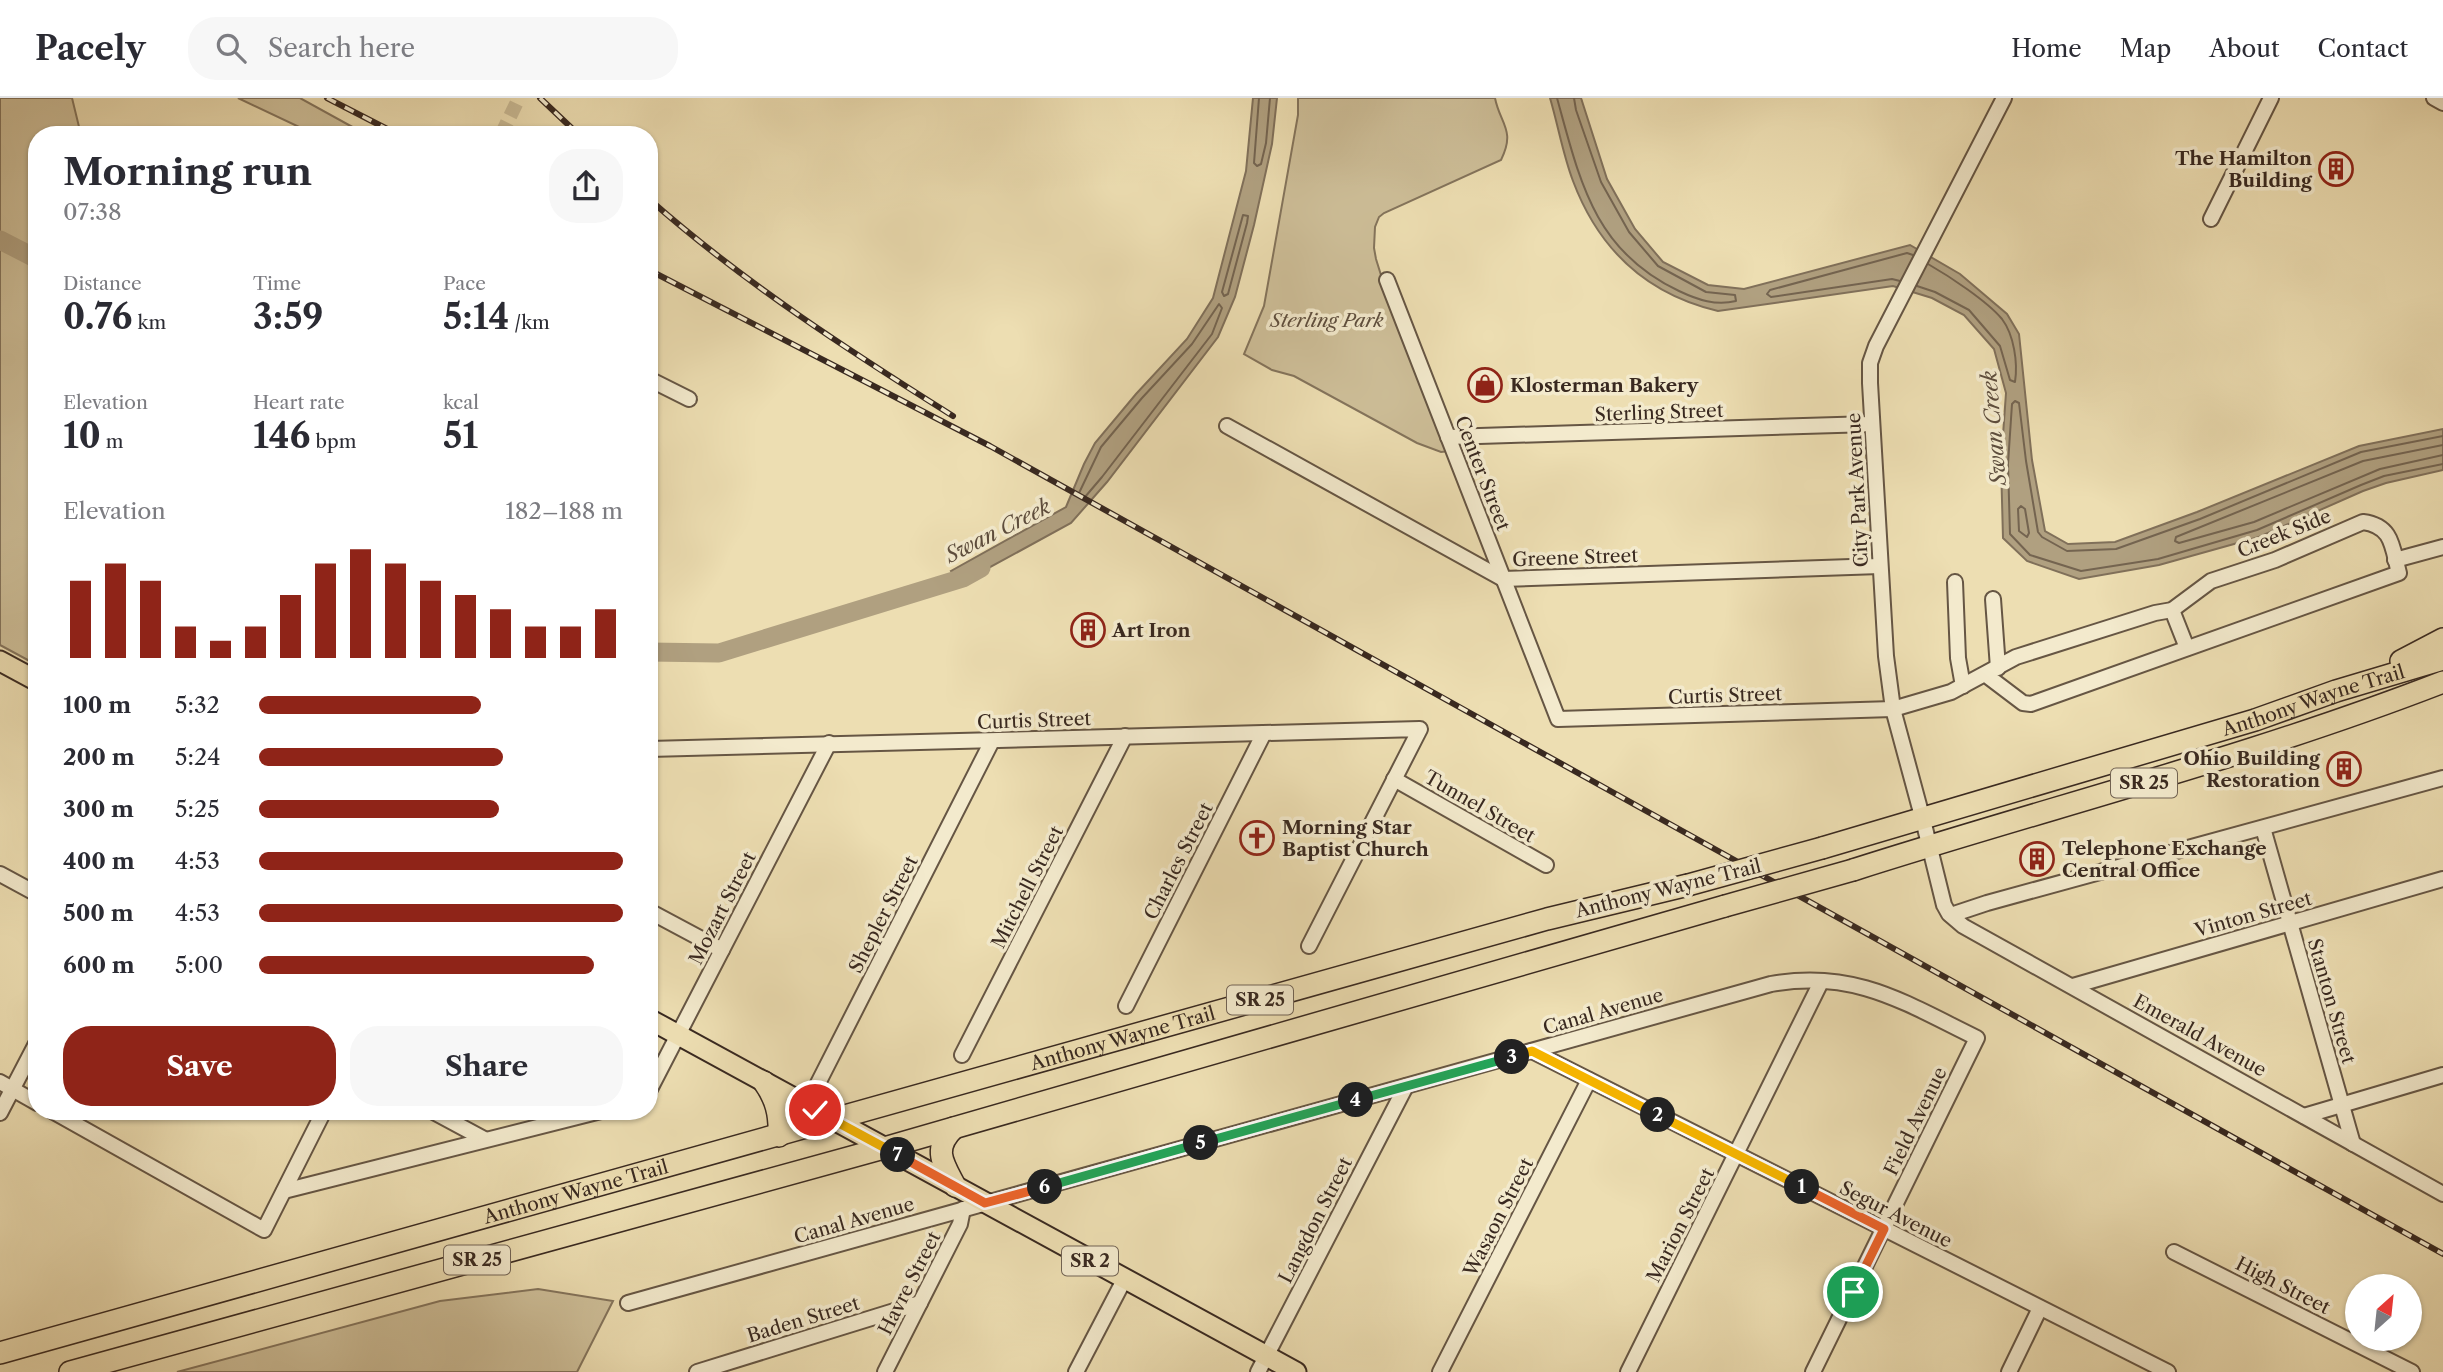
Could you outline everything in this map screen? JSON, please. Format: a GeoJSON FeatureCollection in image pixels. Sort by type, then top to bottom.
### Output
{"type":"FeatureCollection","features":[{"type":"Feature","properties":{"kind":"highway"},"geometry":{"type":"LineString","coordinates":[[2336,691],[2443,639]]}},
{"type":"Feature","properties":{"kind":"highway","name":"Anthony Wayne Trail"},"geometry":{"type":"LineString","coordinates":[[0,1353],[1547,919],[1688,885],[1923,820],[2255,720],[2336,691],[2443,659]]}},
{"type":"Feature","properties":{"kind":"highway","name":"Anthony Wayne Trail"},"geometry":{"type":"LineString","coordinates":[[70,1372],[884,1148],[1853,870],[2147,782],[2357,715],[2443,682]]}},
{"type":"Feature","properties":{"kind":"highway"},"geometry":{"type":"LineString","coordinates":[[2357,715],[2443,697]]}},
{"type":"Feature","properties":{"kind":"highway"},"geometry":{"type":"LineString","coordinates":[[764,1082],[776,1099],[780,1121],[779,1136]]}},
{"type":"Feature","properties":{"kind":"highway"},"geometry":{"type":"LineString","coordinates":[[954,1128],[945,1136],[940,1148],[945,1167],[956,1186]]}},
{"type":"Feature","properties":{"kind":"highway"},"geometry":{"type":"LineString","coordinates":[[0,1365],[51,1350],[71,1334]]}},
{"type":"Feature","properties":{"kind":"main road"},"geometry":{"type":"LineString","coordinates":[[0,661],[28,676]]}},
{"type":"Feature","properties":{"kind":"main road","name":"SR 2"},"geometry":{"type":"LineString","coordinates":[[658,1024],[1124,1280],[1263,1364],[1296,1372]]}},
{"type":"Feature","properties":{"kind":"street","name":"City Park Avenue"},"geometry":{"type":"LineString","coordinates":[[1947,910],[1893,709],[1886,656],[1880,566],[1870,363],[1876,346],[2004,98]]}},
{"type":"Feature","properties":{"kind":"street"},"geometry":{"type":"LineString","coordinates":[[2211,219],[2271,98]]}},
{"type":"Feature","properties":{"kind":"street"},"geometry":{"type":"LineString","coordinates":[[2434,98],[2443,103]]}},
{"type":"Feature","properties":{"kind":"street","name":"Center Street"},"geometry":{"type":"LineString","coordinates":[[1387,280],[1558,719]]}},
{"type":"Feature","properties":{"kind":"street"},"geometry":{"type":"LineString","coordinates":[[658,384],[689,399]]}},
{"type":"Feature","properties":{"kind":"street","name":"Sterling Street"},"geometry":{"type":"LineString","coordinates":[[1448,437],[1871,424]]}},
{"type":"Feature","properties":{"kind":"street","name":"Greene Street"},"geometry":{"type":"LineString","coordinates":[[1227,426],[1503,579],[1880,566]]}},
{"type":"Feature","properties":{"kind":"street","name":"Creek Side"},"geometry":{"type":"LineString","coordinates":[[1893,709],[1951,692],[2016,657],[2172,610],[2211,581],[2275,559],[2363,522],[2377,524],[2386,531],[2395,560]]}},
{"type":"Feature","properties":{"kind":"street"},"geometry":{"type":"LineString","coordinates":[[1993,599],[1992,672],[2023,702],[2031,704],[2399,573],[2395,560],[2443,547]]}},
{"type":"Feature","properties":{"kind":"street"},"geometry":{"type":"LineString","coordinates":[[1955,582],[1958,658],[1964,686]]}},
{"type":"Feature","properties":{"kind":"street"},"geometry":{"type":"LineString","coordinates":[[2172,610],[2188,648]]}},
{"type":"Feature","properties":{"kind":"street","name":"Curtis Street"},"geometry":{"type":"LineString","coordinates":[[1558,719],[1893,709]]}},
{"type":"Feature","properties":{"kind":"street","name":"Curtis Street"},"geometry":{"type":"LineString","coordinates":[[658,748],[1420,729],[1394,779]]}},
{"type":"Feature","properties":{"kind":"street","name":"Charles Street"},"geometry":{"type":"LineString","coordinates":[[1126,1006],[1264,733]]}},
{"type":"Feature","properties":{"kind":"street","name":"Mitchell Street"},"geometry":{"type":"LineString","coordinates":[[962,1055],[1125,736]]}},
{"type":"Feature","properties":{"kind":"street","name":"Shepler Street"},"geometry":{"type":"LineString","coordinates":[[807,1105],[992,741]]}},
{"type":"Feature","properties":{"kind":"street","name":"Mozart Street"},"geometry":{"type":"LineString","coordinates":[[658,1074],[829,743]]}},
{"type":"Feature","properties":{"kind":"street"},"geometry":{"type":"LineString","coordinates":[[1947,910],[1987,903],[2443,778]]}},
{"type":"Feature","properties":{"kind":"street"},"geometry":{"type":"LineString","coordinates":[[1309,946],[1394,779]]}},
{"type":"Feature","properties":{"kind":"street","name":"Tunnel Street"},"geometry":{"type":"LineString","coordinates":[[1394,779],[1546,865]]}},
{"type":"Feature","properties":{"kind":"street","name":"Stanton Street"},"geometry":{"type":"LineString","coordinates":[[2263,828],[2353,1144]]}},
{"type":"Feature","properties":{"kind":"street"},"geometry":{"type":"LineString","coordinates":[[0,874],[28,889]]}},
{"type":"Feature","properties":{"kind":"street","name":"Vinton Street"},"geometry":{"type":"LineString","coordinates":[[2073,986],[2443,878]]}},
{"type":"Feature","properties":{"kind":"street","name":"Emerald Avenue"},"geometry":{"type":"LineString","coordinates":[[1947,910],[1964,926],[2443,1194]]}},
{"type":"Feature","properties":{"kind":"street"},"geometry":{"type":"LineString","coordinates":[[658,916],[722,950]]}},
{"type":"Feature","properties":{"kind":"street","name":"Canal Avenue"},"geometry":{"type":"LineString","coordinates":[[628,1303],[1771,984],[1821,982],[1869,988],[1904,1002],[1976,1038]]}},
{"type":"Feature","properties":{"kind":"street","name":"Marion Street"},"geometry":{"type":"LineString","coordinates":[[1628,1372],[1821,982]]}},
{"type":"Feature","properties":{"kind":"street","name":"Field Avenue"},"geometry":{"type":"LineString","coordinates":[[1813,1372],[1976,1038]]}},
{"type":"Feature","properties":{"kind":"street","name":"Segur Avenue"},"geometry":{"type":"LineString","coordinates":[[1532,1051],[2168,1372]]}},
{"type":"Feature","properties":{"kind":"street"},"geometry":{"type":"LineString","coordinates":[[0,1113],[6,1086],[28,1055]]}},
{"type":"Feature","properties":{"kind":"street"},"geometry":{"type":"LineString","coordinates":[[2304,1116],[2443,1075]]}},
{"type":"Feature","properties":{"kind":"street","name":"Wasaon Street"},"geometry":{"type":"LineString","coordinates":[[1440,1372],[1589,1080]]}},
{"type":"Feature","properties":{"kind":"street"},"geometry":{"type":"LineString","coordinates":[[6,1086],[28,1098]]}},
{"type":"Feature","properties":{"kind":"street","name":"Langdon Street"},"geometry":{"type":"LineString","coordinates":[[1263,1364],[1406,1086]]}},
{"type":"Feature","properties":{"kind":"street"},"geometry":{"type":"LineString","coordinates":[[68,1120],[264,1230],[320,1120]]}},
{"type":"Feature","properties":{"kind":"street"},"geometry":{"type":"LineString","coordinates":[[449,1120],[484,1139]]}},
{"type":"Feature","properties":{"kind":"street"},"geometry":{"type":"LineString","coordinates":[[284,1191],[563,1120]]}},
{"type":"Feature","properties":{"kind":"street","name":"Havre Street"},"geometry":{"type":"LineString","coordinates":[[885,1372],[960,1224],[963,1209]]}},
{"type":"Feature","properties":{"kind":"street","name":"High Street"},"geometry":{"type":"LineString","coordinates":[[2174,1252],[2412,1372]]}},
{"type":"Feature","properties":{"kind":"street"},"geometry":{"type":"LineString","coordinates":[[1076,1372],[1124,1280]]}},
{"type":"Feature","properties":{"kind":"street","name":"Baden Street"},"geometry":{"type":"LineString","coordinates":[[697,1372],[920,1303]]}},
{"type":"Feature","properties":{"kind":"street"},"geometry":{"type":"LineString","coordinates":[[2009,1372],[2040,1308]]}},
{"type":"Feature","properties":{"kind":"green space"},"geometry":{"type":"Polygon","coordinates":[[[0,98],[72,98],[79,126],[28,126],[28,660],[0,645],[0,98]]]}},
{"type":"Feature","properties":{"kind":"green space"},"geometry":{"type":"Polygon","coordinates":[[[238,98],[300,98],[351,126],[297,126],[238,98]]]}},
{"type":"Feature","properties":{"kind":"green space","name":"Sterling Park"},"geometry":{"type":"Polygon","coordinates":[[[1298,98],[1495,98],[1507,134],[1501,160],[1384,213],[1375,227],[1374,248],[1385,288],[1451,451],[1441,452],[1417,443],[1294,376],[1272,370],[1244,354],[1264,306],[1298,115],[1298,98]]]}},
{"type":"Feature","properties":{"kind":"green space"},"geometry":{"type":"Polygon","coordinates":[[[538,1289],[613,1301],[577,1372],[177,1372],[440,1301],[538,1289]]]}},
{"type":"Feature","properties":{"kind":"water"},"geometry":{"type":"Polygon","coordinates":[[[1253,98],[1277,98],[1272,144],[1235,297],[1218,337],[1107,482],[1071,523],[961,583],[951,571],[1066,507],[1095,443],[1187,339],[1213,298],[1246,171],[1253,98]]]}},
{"type":"Feature","properties":{"kind":"water"},"geometry":{"type":"Polygon","coordinates":[[[1550,98],[1581,98],[1607,179],[1635,229],[1663,262],[1708,285],[1744,289],[1910,245],[1960,274],[2007,314],[2019,334],[2032,460],[2045,531],[2068,544],[2115,542],[2197,512],[2359,446],[2443,429],[2443,470],[2386,483],[2259,537],[2159,565],[2079,579],[2027,561],[2003,538],[2001,463],[2006,393],[1994,349],[1964,315],[1932,298],[1893,286],[1718,311],[1669,293],[1628,266],[1596,228],[1573,181],[1550,98]]]}},
{"type":"Feature","properties":{"kind":"waterway","name":"Swan Creek"},"geometry":{"type":"LineString","coordinates":[[0,240],[28,254]]}},
{"type":"Feature","properties":{"kind":"waterway","name":"Swan Creek"},"geometry":{"type":"LineString","coordinates":[[658,652],[719,653],[963,578],[981,568]]}},
{"type":"Feature","properties":{"kind":"tunnel"},"geometry":{"type":"LineString","coordinates":[[505,126],[519,98]]}},
{"type":"Feature","properties":{"kind":"railway"},"geometry":{"type":"LineString","coordinates":[[327,98],[381,126]]}},
{"type":"Feature","properties":{"kind":"railway"},"geometry":{"type":"LineString","coordinates":[[540,98],[570,126]]}},
{"type":"Feature","properties":{"kind":"railway"},"geometry":{"type":"LineString","coordinates":[[658,206],[759,287],[953,416]]}},
{"type":"Feature","properties":{"kind":"railway"},"geometry":{"type":"LineString","coordinates":[[658,275],[990,446],[2443,1254]]}},
{"type":"Feature","properties":{"kind":"place","name":"The Hamilton Building"},"geometry":{"type":"Point","coordinates":[2336,169]}},
{"type":"Feature","properties":{"kind":"place","name":"Klosterman Bakery"},"geometry":{"type":"Point","coordinates":[1485,385]}},
{"type":"Feature","properties":{"kind":"place","name":"Art Iron"},"geometry":{"type":"Point","coordinates":[1088,630]}},
{"type":"Feature","properties":{"kind":"place","name":"Ohio Building Restoration"},"geometry":{"type":"Point","coordinates":[2344,769]}},
{"type":"Feature","properties":{"kind":"place","name":"Morning Star Baptist Church"},"geometry":{"type":"Point","coordinates":[1257,838]}},
{"type":"Feature","properties":{"kind":"place","name":"Telephone Exchange Central Office"},"geometry":{"type":"Point","coordinates":[2037,859]}},
{"type":"Feature","properties":{"kind":"route"},"geometry":{"type":"LineString","coordinates":[[815,1110],[985,1203],[1532,1051],[1884,1229],[1853,1292]]}}]}
